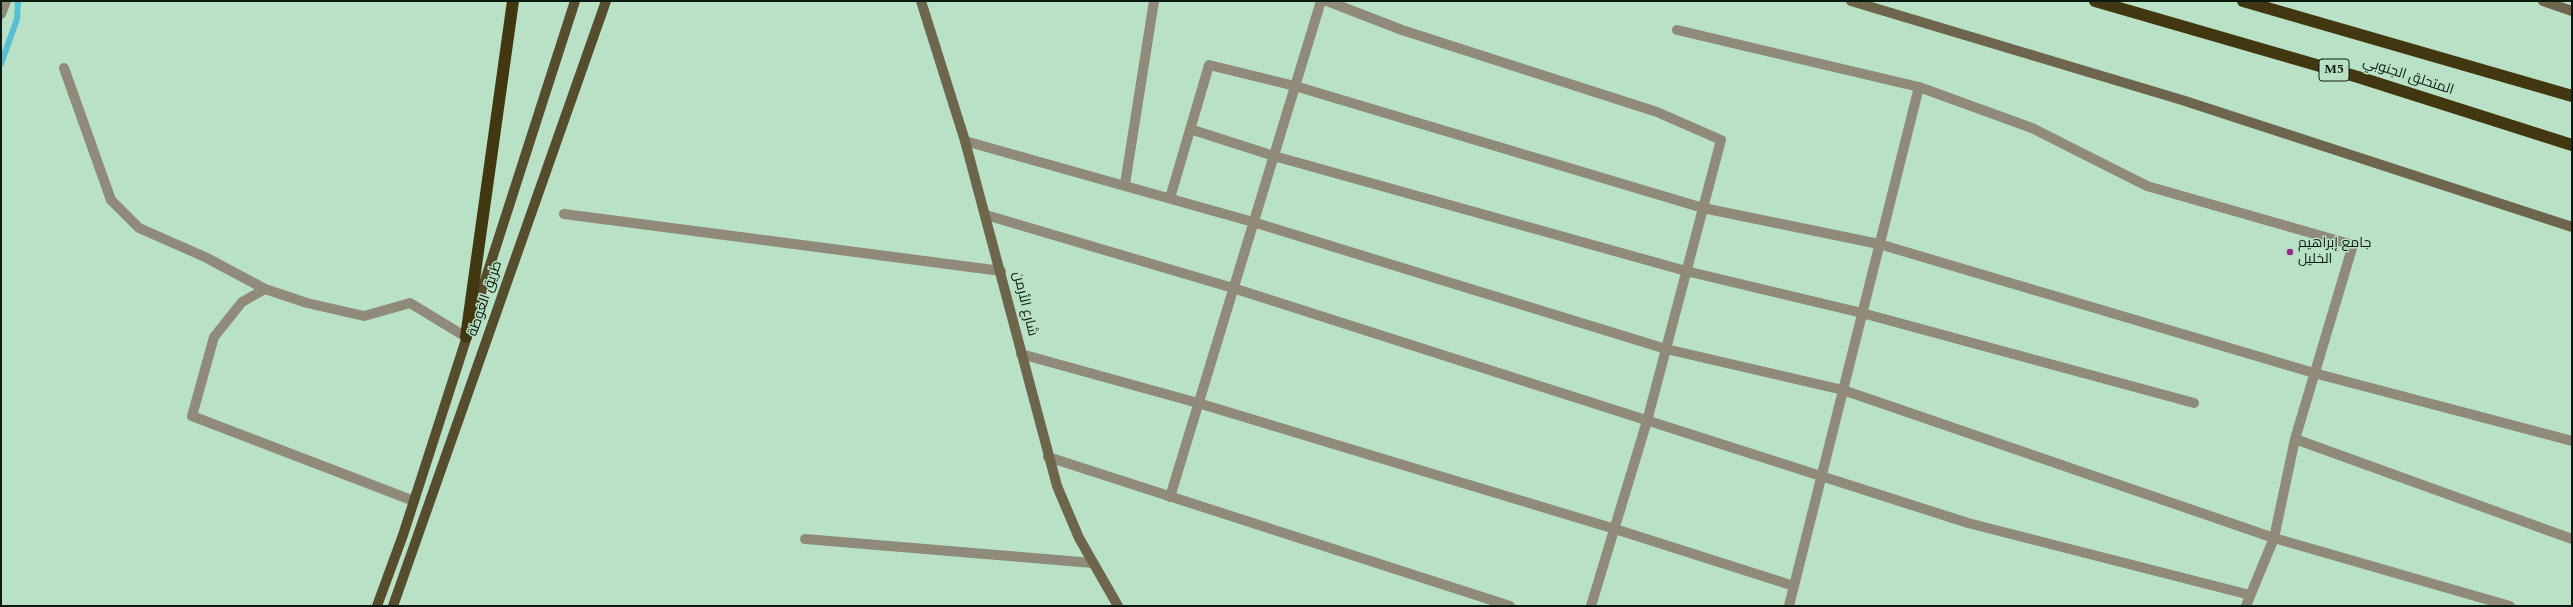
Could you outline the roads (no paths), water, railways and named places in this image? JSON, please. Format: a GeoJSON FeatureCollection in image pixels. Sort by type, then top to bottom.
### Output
{"type":"FeatureCollection","features":[{"type":"Feature","properties":{"kind":"highway"},"geometry":{"type":"LineString","coordinates":[[466,337],[513,1]]}},
{"type":"Feature","properties":{"kind":"highway","name":"المتحلق الجنوبي"},"geometry":{"type":"LineString","coordinates":[[2095,1],[2358,77],[2572,145]]}},
{"type":"Feature","properties":{"kind":"highway","name":"المتحلق الجنوبي"},"geometry":{"type":"LineString","coordinates":[[2243,1],[2572,96]]}},
{"type":"Feature","properties":{"kind":"main road"},"geometry":{"type":"LineString","coordinates":[[377,606],[414,501],[575,1]]}},
{"type":"Feature","properties":{"kind":"main road","name":"طريق الغوطة"},"geometry":{"type":"LineString","coordinates":[[393,606],[606,1]]}},
{"type":"Feature","properties":{"kind":"main road","name":"شارع الأرمن"},"geometry":{"type":"LineString","coordinates":[[921,1],[965,141],[986,215],[1048,457],[1069,515],[1093,563],[1118,606]]}},
{"type":"Feature","properties":{"kind":"main road"},"geometry":{"type":"LineString","coordinates":[[1851,1],[2182,100],[2572,228]]}},
{"type":"Feature","properties":{"kind":"main road"},"geometry":{"type":"LineString","coordinates":[[2543,1],[2572,11]]}},
{"type":"Feature","properties":{"kind":"street"},"geometry":{"type":"LineString","coordinates":[[1,14],[6,1]]}},
{"type":"Feature","properties":{"kind":"street"},"geometry":{"type":"LineString","coordinates":[[1125,184],[1154,1]]}},
{"type":"Feature","properties":{"kind":"street"},"geometry":{"type":"LineString","coordinates":[[1170,497],[1321,1]]}},
{"type":"Feature","properties":{"kind":"street"},"geometry":{"type":"LineString","coordinates":[[1327,1],[1402,30],[1657,112],[1721,140],[1647,421],[1591,606]]}},
{"type":"Feature","properties":{"kind":"street"},"geometry":{"type":"LineString","coordinates":[[1677,30],[1918,87],[2032,128],[2147,186],[2354,246],[2295,439],[2274,538],[2246,606]]}},
{"type":"Feature","properties":{"kind":"street"},"geometry":{"type":"LineString","coordinates":[[1170,198],[1209,65],[1295,86],[1703,208],[1879,244],[2314,373],[2572,441]]}},
{"type":"Feature","properties":{"kind":"street"},"geometry":{"type":"LineString","coordinates":[[64,68],[111,200],[139,228],[204,257],[265,289],[307,303],[364,316],[410,303],[466,337]]}},
{"type":"Feature","properties":{"kind":"street"},"geometry":{"type":"LineString","coordinates":[[1789,606],[1918,87]]}},
{"type":"Feature","properties":{"kind":"street"},"geometry":{"type":"LineString","coordinates":[[1190,129],[1274,156],[1686,271],[1862,313],[2194,403]]}},
{"type":"Feature","properties":{"kind":"street"},"geometry":{"type":"LineString","coordinates":[[965,141],[1125,184],[1254,222],[1666,349],[1843,390],[2274,538],[2510,606]]}},
{"type":"Feature","properties":{"kind":"street"},"geometry":{"type":"LineString","coordinates":[[564,214],[1001,271]]}},
{"type":"Feature","properties":{"kind":"street"},"geometry":{"type":"LineString","coordinates":[[986,215],[1233,288],[1647,421],[1822,474],[1968,523],[2250,595]]}},
{"type":"Feature","properties":{"kind":"street"},"geometry":{"type":"LineString","coordinates":[[265,289],[242,302],[214,337],[192,416],[414,501]]}},
{"type":"Feature","properties":{"kind":"street"},"geometry":{"type":"LineString","coordinates":[[1021,354],[1198,403],[1615,529],[1794,586]]}},
{"type":"Feature","properties":{"kind":"street"},"geometry":{"type":"LineString","coordinates":[[2295,439],[2572,539]]}},
{"type":"Feature","properties":{"kind":"street"},"geometry":{"type":"LineString","coordinates":[[1048,457],[1510,606]]}},
{"type":"Feature","properties":{"kind":"street"},"geometry":{"type":"LineString","coordinates":[[805,539],[1093,563]]}},
{"type":"Feature","properties":{"kind":"waterway"},"geometry":{"type":"LineString","coordinates":[[1,64],[17,19],[18,1]]}},
{"type":"Feature","properties":{"kind":"place","name":"جامع إبراهيم الخليل"},"geometry":{"type":"Point","coordinates":[2290,252]}}]}
